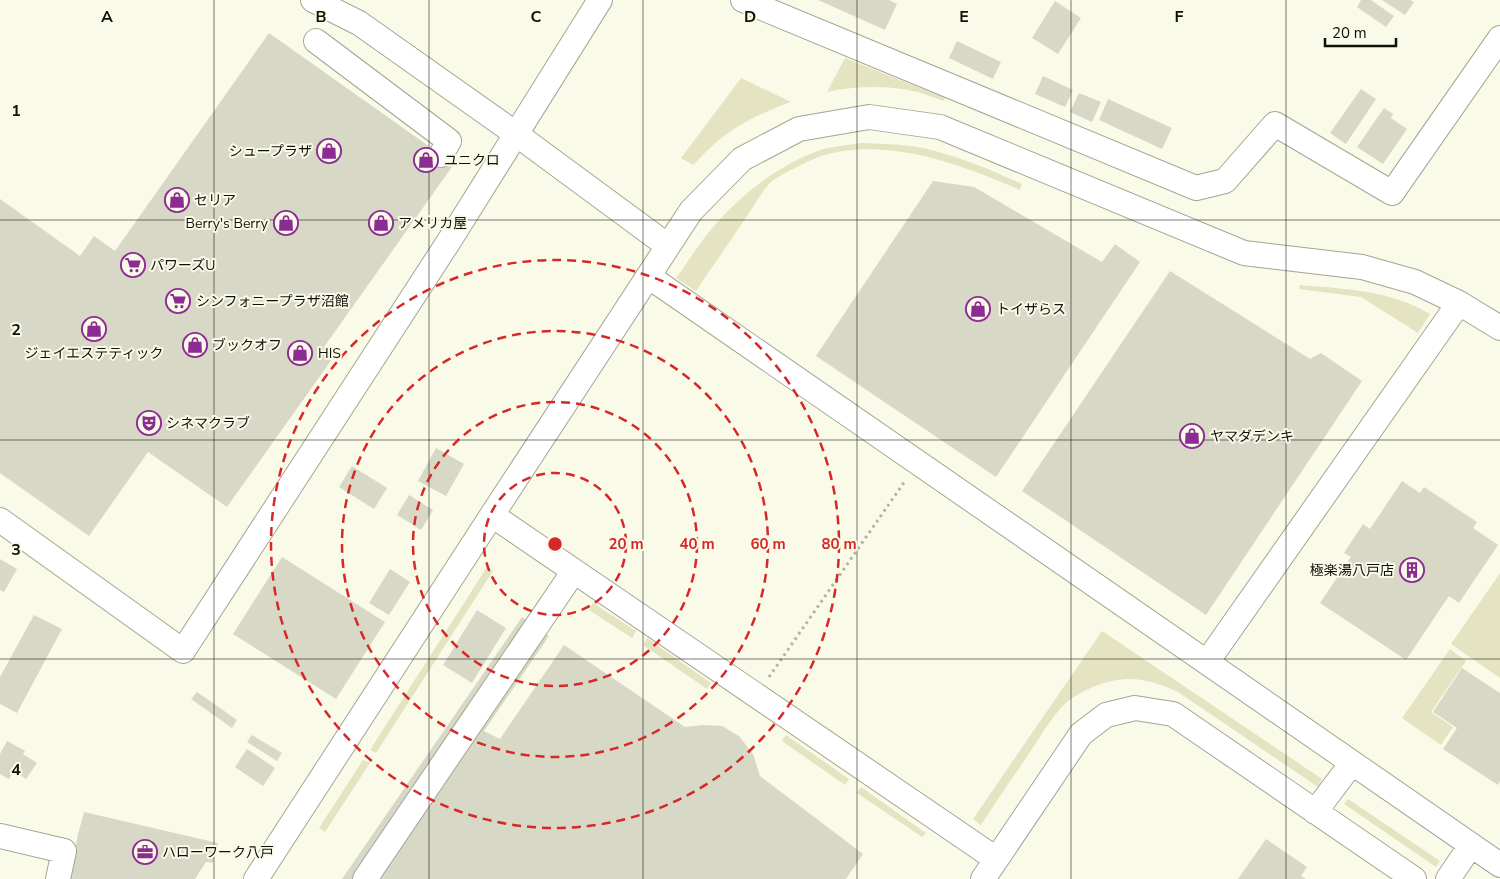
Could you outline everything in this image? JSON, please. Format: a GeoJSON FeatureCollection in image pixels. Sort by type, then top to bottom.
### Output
{"type":"FeatureCollection","features":[{"type":"Feature","properties":{"kind":"street"},"geometry":{"type":"LineString","coordinates":[[313,0],[358,23],[516,134],[668,246]]}},
{"type":"Feature","properties":{"kind":"street"},"geometry":{"type":"LineString","coordinates":[[0,520],[183,651],[451,238],[600,0]]}},
{"type":"Feature","properties":{"kind":"street"},"geometry":{"type":"LineString","coordinates":[[743,0],[1196,188],[1225,181],[1275,124],[1392,193],[1500,38]]}},
{"type":"Feature","properties":{"kind":"street"},"geometry":{"type":"LineString","coordinates":[[316,41],[449,142],[441,155]]}},
{"type":"Feature","properties":{"kind":"street"},"geometry":{"type":"LineString","coordinates":[[256,879],[691,211],[742,160],[799,129],[869,117],[940,127],[1244,253],[1362,267],[1415,282],[1460,303],[1500,328]]}},
{"type":"Feature","properties":{"kind":"street"},"geometry":{"type":"LineString","coordinates":[[648,276],[1500,865]]}},
{"type":"Feature","properties":{"kind":"street"},"geometry":{"type":"LineString","coordinates":[[1207,662],[1460,303]]}},
{"type":"Feature","properties":{"kind":"street"},"geometry":{"type":"LineString","coordinates":[[492,515],[996,859]]}},
{"type":"Feature","properties":{"kind":"street"},"geometry":{"type":"LineString","coordinates":[[365,879],[574,571]]}},
{"type":"Feature","properties":{"kind":"street"},"geometry":{"type":"LineString","coordinates":[[983,879],[1081,734],[1106,715],[1135,708],[1173,714],[1414,879]]}},
{"type":"Feature","properties":{"kind":"street"},"geometry":{"type":"LineString","coordinates":[[1315,812],[1352,763]]}},
{"type":"Feature","properties":{"kind":"street"},"geometry":{"type":"LineString","coordinates":[[0,836],[64,851],[58,879]]}},
{"type":"Feature","properties":{"kind":"street"},"geometry":{"type":"LineString","coordinates":[[1448,879],[1471,845]]}},
{"type":"Feature","properties":{"kind":"path"},"geometry":{"type":"LineString","coordinates":[[756,695],[918,462]]}},
{"type":"Feature","properties":{"kind":"green space"},"geometry":{"type":"Polygon","coordinates":[[[845,58],[945,98],[944,101],[918,92],[884,87],[849,88],[827,92],[845,58]]]}},
{"type":"Feature","properties":{"kind":"green space"},"geometry":{"type":"Polygon","coordinates":[[[741,78],[791,102],[745,122],[731,131],[693,165],[681,158],[741,78]]]}},
{"type":"Feature","properties":{"kind":"green space"},"geometry":{"type":"Polygon","coordinates":[[[862,143],[903,145],[927,149],[976,164],[1022,184],[1020,190],[947,162],[895,151],[869,149],[843,151],[818,157],[784,173],[769,184],[696,291],[676,278],[717,223],[743,196],[758,184],[790,164],[824,149],[862,143]]]}},
{"type":"Feature","properties":{"kind":"green space"},"geometry":{"type":"Polygon","coordinates":[[[1300,285],[1383,295],[1415,306],[1430,314],[1418,333],[1361,297],[1299,289],[1300,285]]]}},
{"type":"Feature","properties":{"kind":"green space"},"geometry":{"type":"Polygon","coordinates":[[[487,567],[493,571],[376,753],[370,750],[487,567]]]}},
{"type":"Feature","properties":{"kind":"green space"},"geometry":{"type":"Polygon","coordinates":[[[1500,573],[1500,678],[1451,644],[1500,573]]]}},
{"type":"Feature","properties":{"kind":"green space"},"geometry":{"type":"Polygon","coordinates":[[[593,603],[636,631],[632,638],[589,610],[593,603]]]}},
{"type":"Feature","properties":{"kind":"green space"},"geometry":{"type":"Polygon","coordinates":[[[1102,631],[1322,779],[1318,787],[1178,692],[1156,683],[1136,679],[1116,680],[1084,691],[1072,698],[1061,708],[981,825],[973,819],[1102,631]]]}},
{"type":"Feature","properties":{"kind":"green space"},"geometry":{"type":"Polygon","coordinates":[[[647,638],[711,683],[707,689],[643,645],[647,638]]]}},
{"type":"Feature","properties":{"kind":"green space"},"geometry":{"type":"Polygon","coordinates":[[[1450,649],[1466,661],[1431,712],[1453,727],[1441,745],[1402,718],[1450,649]]]}},
{"type":"Feature","properties":{"kind":"green space"},"geometry":{"type":"Polygon","coordinates":[[[786,735],[849,779],[845,785],[782,741],[786,735]]]}},
{"type":"Feature","properties":{"kind":"green space"},"geometry":{"type":"Polygon","coordinates":[[[363,760],[370,763],[325,832],[319,828],[363,760]]]}},
{"type":"Feature","properties":{"kind":"green space"},"geometry":{"type":"Polygon","coordinates":[[[861,787],[926,833],[922,837],[857,793],[861,787]]]}},
{"type":"Feature","properties":{"kind":"green space"},"geometry":{"type":"Polygon","coordinates":[[[1348,799],[1440,861],[1436,867],[1344,804],[1348,799]]]}},
{"type":"Feature","properties":{"kind":"building"},"geometry":{"type":"Polygon","coordinates":[[[818,0],[889,0],[897,4],[885,30],[818,0]]]}},
{"type":"Feature","properties":{"kind":"building"},"geometry":{"type":"Polygon","coordinates":[[[1361,0],[1371,0],[1394,16],[1386,27],[1357,7],[1361,0]]]}},
{"type":"Feature","properties":{"kind":"building"},"geometry":{"type":"Polygon","coordinates":[[[1382,0],[1410,0],[1414,2],[1405,15],[1382,0]]]}},
{"type":"Feature","properties":{"kind":"building"},"geometry":{"type":"Polygon","coordinates":[[[1055,1],[1081,18],[1058,54],[1032,38],[1055,1]]]}},
{"type":"Feature","properties":{"kind":"building","name":"シンフォニープラザ沼館"},"geometry":{"type":"Polygon","coordinates":[[[269,33],[454,164],[324,347],[335,355],[227,507],[148,452],[89,536],[0,473],[0,199],[80,256],[94,236],[115,251],[269,33]]]}},
{"type":"Feature","properties":{"kind":"building"},"geometry":{"type":"Polygon","coordinates":[[[957,41],[1001,62],[993,79],[949,58],[957,41]]]}},
{"type":"Feature","properties":{"kind":"building"},"geometry":{"type":"Polygon","coordinates":[[[1043,76],[1073,90],[1065,107],[1035,94],[1043,76]]]}},
{"type":"Feature","properties":{"kind":"building"},"geometry":{"type":"Polygon","coordinates":[[[1361,89],[1376,99],[1346,144],[1330,133],[1361,89]]]}},
{"type":"Feature","properties":{"kind":"building"},"geometry":{"type":"Polygon","coordinates":[[[1079,93],[1101,102],[1092,122],[1070,112],[1079,93]]]}},
{"type":"Feature","properties":{"kind":"building"},"geometry":{"type":"Polygon","coordinates":[[[1108,99],[1172,128],[1162,149],[1099,120],[1108,99]]]}},
{"type":"Feature","properties":{"kind":"building"},"geometry":{"type":"Polygon","coordinates":[[[1384,108],[1393,114],[1391,118],[1407,129],[1383,164],[1357,147],[1384,108]]]}},
{"type":"Feature","properties":{"kind":"building","name":"トイザらス"},"geometry":{"type":"Polygon","coordinates":[[[933,181],[974,187],[1102,262],[1115,244],[1140,262],[996,477],[816,356],[933,181]]]}},
{"type":"Feature","properties":{"kind":"building","name":"ヤマダデンキ"},"geometry":{"type":"Polygon","coordinates":[[[1170,271],[1310,359],[1321,353],[1362,381],[1206,615],[1022,491],[1170,271]]]}},
{"type":"Feature","properties":{"kind":"building"},"geometry":{"type":"Polygon","coordinates":[[[436,448],[464,464],[446,496],[418,481],[436,448]]]}},
{"type":"Feature","properties":{"kind":"building"},"geometry":{"type":"Polygon","coordinates":[[[352,466],[387,488],[374,509],[339,487],[352,466]]]}},
{"type":"Feature","properties":{"kind":"building","name":"極楽湯八戸店"},"geometry":{"type":"Polygon","coordinates":[[[1402,481],[1420,493],[1424,487],[1477,522],[1473,528],[1498,545],[1459,603],[1449,596],[1406,660],[1320,603],[1351,557],[1344,553],[1363,524],[1370,529],[1402,481]]]}},
{"type":"Feature","properties":{"kind":"building"},"geometry":{"type":"Polygon","coordinates":[[[409,495],[433,510],[421,530],[397,515],[409,495]]]}},
{"type":"Feature","properties":{"kind":"building"},"geometry":{"type":"Polygon","coordinates":[[[282,557],[385,622],[336,699],[233,634],[282,557]]]}},
{"type":"Feature","properties":{"kind":"building"},"geometry":{"type":"Polygon","coordinates":[[[0,559],[17,569],[4,592],[0,590],[0,559]]]}},
{"type":"Feature","properties":{"kind":"building"},"geometry":{"type":"Polygon","coordinates":[[[390,569],[410,582],[389,615],[369,603],[390,569]]]}},
{"type":"Feature","properties":{"kind":"building"},"geometry":{"type":"Polygon","coordinates":[[[477,610],[506,628],[472,683],[443,665],[477,610]]]}},
{"type":"Feature","properties":{"kind":"building"},"geometry":{"type":"Polygon","coordinates":[[[34,615],[62,629],[17,713],[0,704],[0,677],[34,615]]]}},
{"type":"Feature","properties":{"kind":"building"},"geometry":{"type":"Polygon","coordinates":[[[522,617],[549,636],[484,731],[500,739],[564,645],[685,727],[703,725],[722,726],[739,736],[753,754],[760,776],[863,854],[846,879],[342,879],[522,617]]]}},
{"type":"Feature","properties":{"kind":"building"},"geometry":{"type":"Polygon","coordinates":[[[1462,668],[1500,693],[1500,781],[1498,785],[1443,749],[1457,728],[1433,712],[1462,668]]]}},
{"type":"Feature","properties":{"kind":"building"},"geometry":{"type":"Polygon","coordinates":[[[197,692],[237,720],[232,728],[191,699],[197,692]]]}},
{"type":"Feature","properties":{"kind":"building"},"geometry":{"type":"Polygon","coordinates":[[[252,735],[282,753],[277,761],[247,742],[252,735]]]}},
{"type":"Feature","properties":{"kind":"building"},"geometry":{"type":"Polygon","coordinates":[[[7,741],[25,751],[23,754],[37,763],[26,779],[14,771],[9,779],[0,774],[0,754],[7,741]]]}},
{"type":"Feature","properties":{"kind":"building"},"geometry":{"type":"Polygon","coordinates":[[[247,749],[275,768],[263,786],[235,767],[247,749]]]}},
{"type":"Feature","properties":{"kind":"building","name":"ハローワーク八戸"},"geometry":{"type":"Polygon","coordinates":[[[84,812],[218,843],[213,863],[206,862],[195,879],[69,879],[84,812]]]}},
{"type":"Feature","properties":{"kind":"building"},"geometry":{"type":"Polygon","coordinates":[[[1266,839],[1307,867],[1301,876],[1306,879],[1238,879],[1266,839]]]}},
{"type":"Feature","properties":{"kind":"place","name":"シュープラザ"},"geometry":{"type":"Point","coordinates":[329,151]}},
{"type":"Feature","properties":{"kind":"place","name":"ユニクロ"},"geometry":{"type":"Point","coordinates":[426,160]}},
{"type":"Feature","properties":{"kind":"place","name":"セリア"},"geometry":{"type":"Point","coordinates":[177,200]}},
{"type":"Feature","properties":{"kind":"place","name":"Berry's Berry"},"geometry":{"type":"Point","coordinates":[286,223]}},
{"type":"Feature","properties":{"kind":"place","name":"アメリカ屋"},"geometry":{"type":"Point","coordinates":[381,223]}},
{"type":"Feature","properties":{"kind":"place","name":"パワーズU"},"geometry":{"type":"Point","coordinates":[133,265]}},
{"type":"Feature","properties":{"kind":"place","name":"シンフォニープラザ沼館"},"geometry":{"type":"Point","coordinates":[178,301]}},
{"type":"Feature","properties":{"kind":"place","name":"トイザらス"},"geometry":{"type":"Point","coordinates":[978,309]}},
{"type":"Feature","properties":{"kind":"place","name":"ジェイエステティック"},"geometry":{"type":"Point","coordinates":[94,329]}},
{"type":"Feature","properties":{"kind":"place","name":"ブックオフ"},"geometry":{"type":"Point","coordinates":[195,345]}},
{"type":"Feature","properties":{"kind":"place","name":"HIS"},"geometry":{"type":"Point","coordinates":[300,353]}},
{"type":"Feature","properties":{"kind":"place","name":"シネマクラブ"},"geometry":{"type":"Point","coordinates":[149,423]}},
{"type":"Feature","properties":{"kind":"place","name":"ヤマダデンキ"},"geometry":{"type":"Point","coordinates":[1192,436]}},
{"type":"Feature","properties":{"kind":"place","name":"極楽湯八戸店"},"geometry":{"type":"Point","coordinates":[1412,570]}},
{"type":"Feature","properties":{"kind":"place","name":"ハローワーク八戸"},"geometry":{"type":"Point","coordinates":[145,852]}}]}
